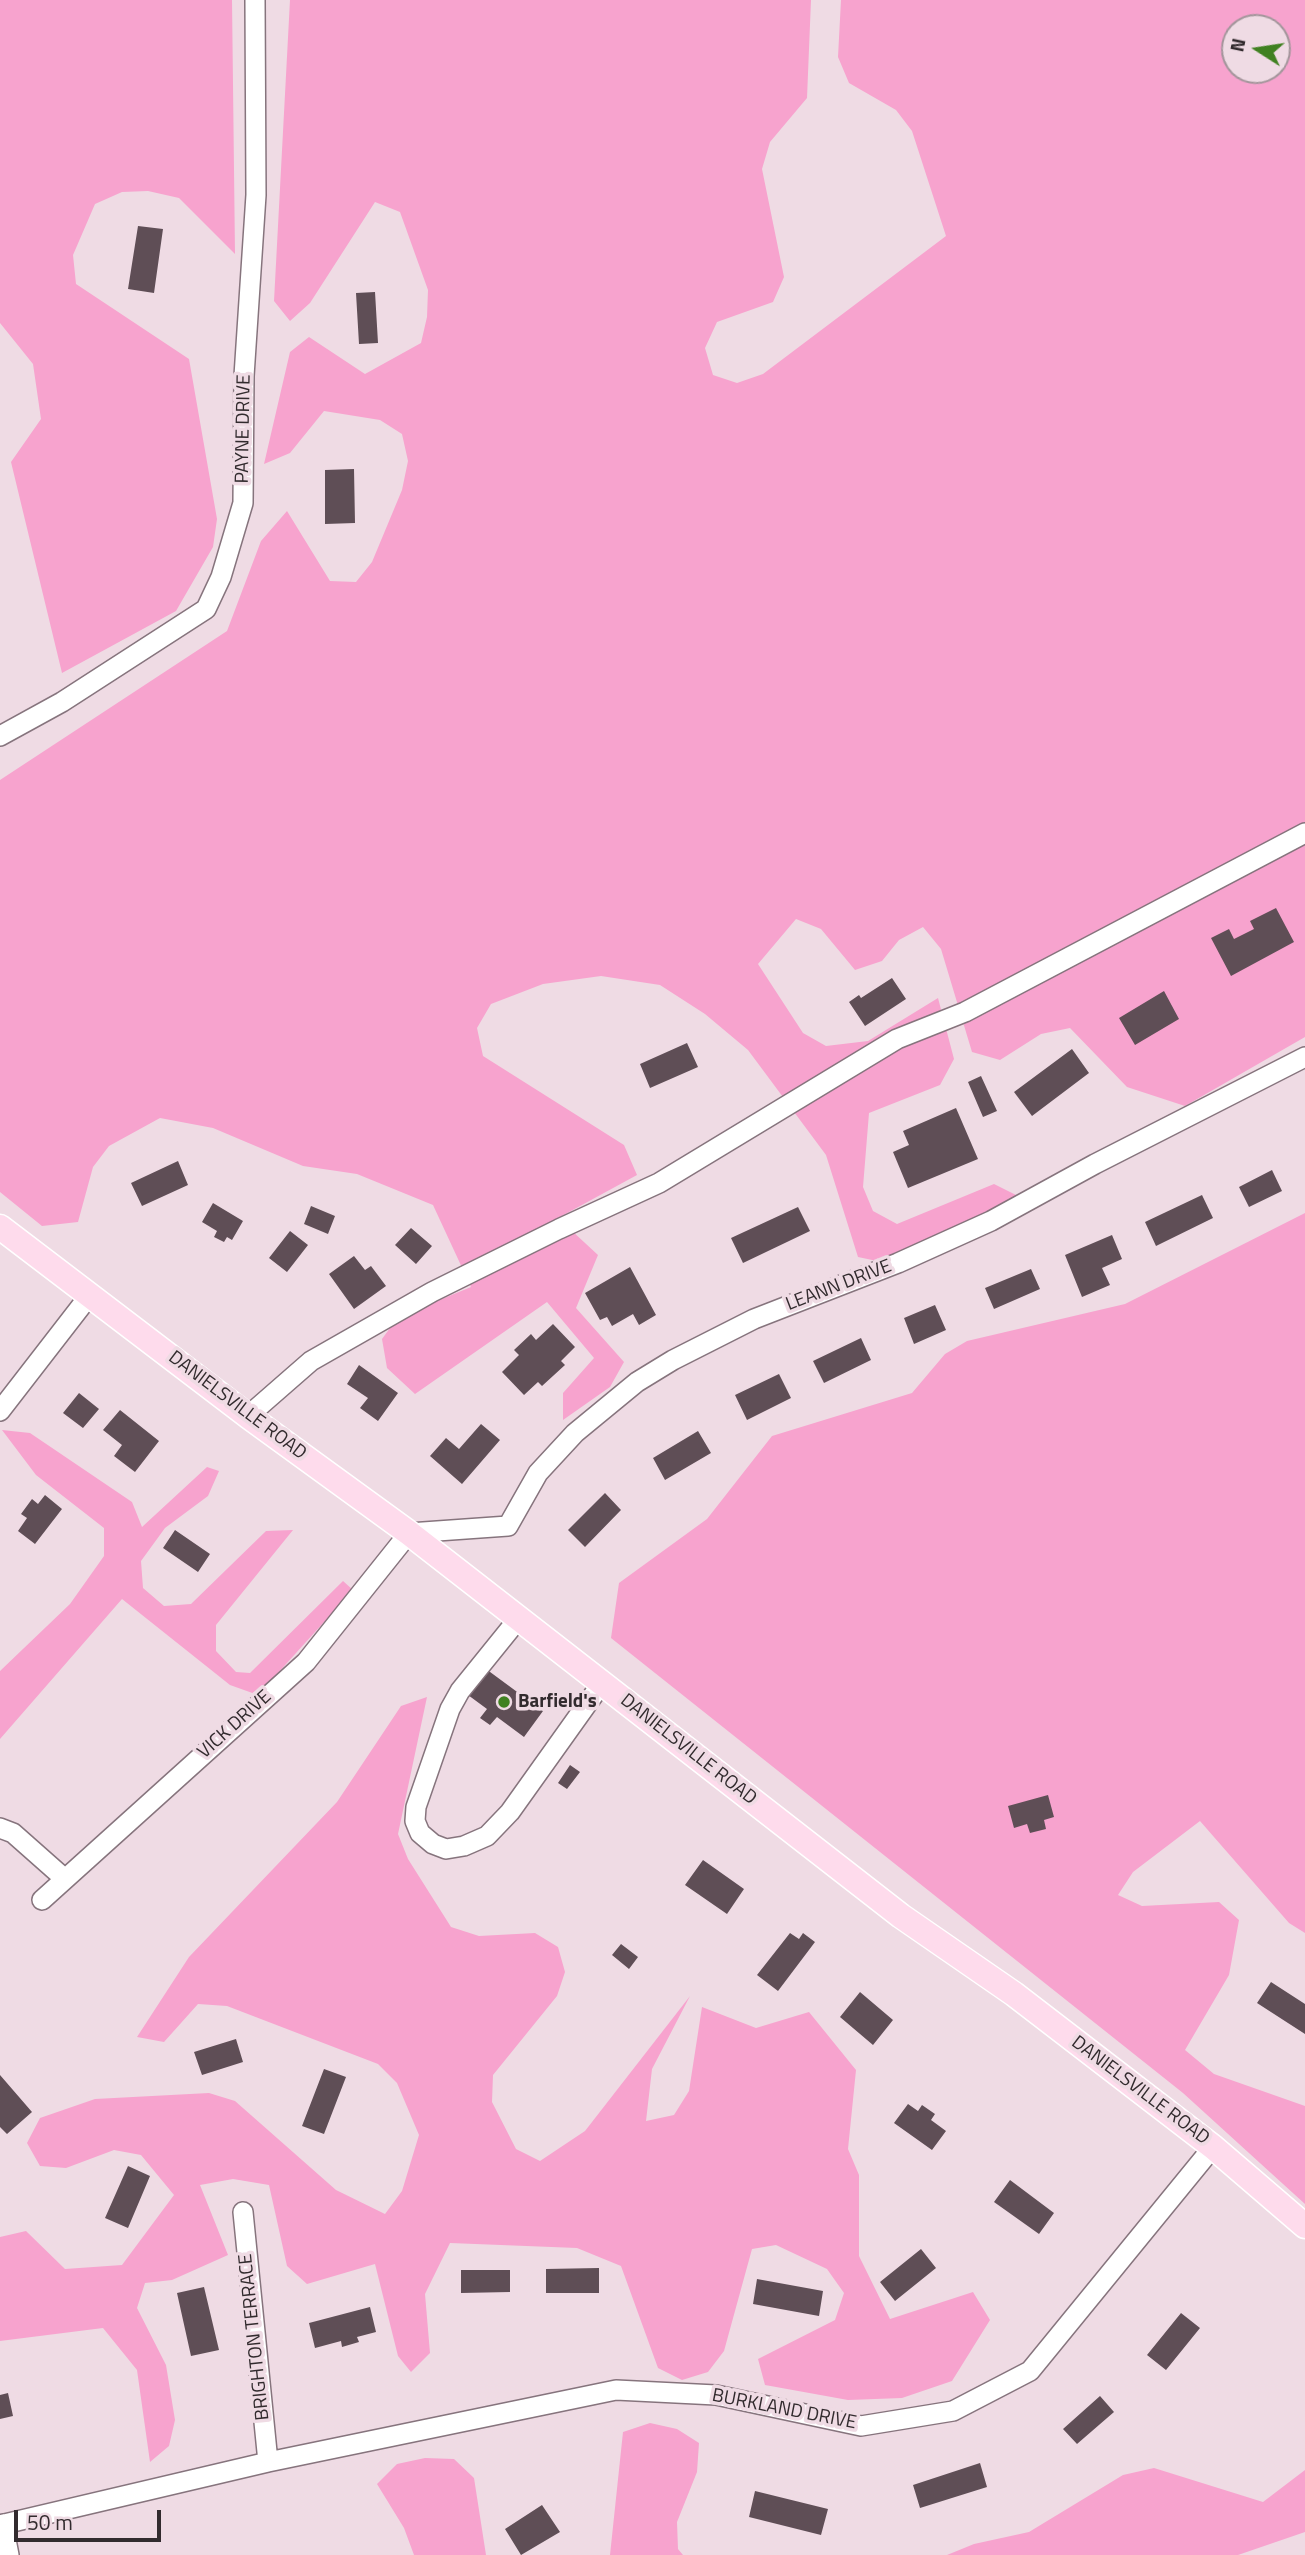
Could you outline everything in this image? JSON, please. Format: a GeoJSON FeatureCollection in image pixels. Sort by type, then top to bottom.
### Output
{"type":"FeatureCollection","features":[{"type":"Feature","properties":{"kind":"main road","name":"DANIELSVILLE ROAD"},"geometry":{"type":"LineString","coordinates":[[0,1227],[248,1416],[409,1532],[901,1916],[1014,1994],[1213,2147],[1305,2226]]}},
{"type":"Feature","properties":{"kind":"street","name":"PAYNE DRIVE"},"geometry":{"type":"LineString","coordinates":[[0,736],[62,702],[206,608],[220,577],[243,503],[244,376],[256,195],[255,0]]}},
{"type":"Feature","properties":{"kind":"street"},"geometry":{"type":"LineString","coordinates":[[248,1416],[311,1361],[432,1292],[659,1183],[897,1039],[965,1012],[1305,833]]}},
{"type":"Feature","properties":{"kind":"street","name":"LEANN DRIVE"},"geometry":{"type":"LineString","coordinates":[[409,1532],[508,1526],[538,1473],[575,1433],[637,1382],[664,1365],[754,1319],[898,1263],[991,1221],[1095,1164],[1305,1058]]}},
{"type":"Feature","properties":{"kind":"street"},"geometry":{"type":"LineString","coordinates":[[0,1411],[89,1296]]}},
{"type":"Feature","properties":{"kind":"street","name":"VICK DRIVE"},"geometry":{"type":"LineString","coordinates":[[42,1900],[306,1662],[409,1532]]}},
{"type":"Feature","properties":{"kind":"street"},"geometry":{"type":"LineString","coordinates":[[519,1618],[460,1691],[450,1709],[416,1807],[415,1821],[420,1833],[433,1844],[446,1849],[464,1846],[487,1836],[510,1812],[602,1683]]}},
{"type":"Feature","properties":{"kind":"street"},"geometry":{"type":"LineString","coordinates":[[0,1828],[13,1833],[65,1879]]}},
{"type":"Feature","properties":{"kind":"street","name":"BURKLAND DRIVE"},"geometry":{"type":"LineString","coordinates":[[1,2525],[268,2462],[616,2390],[716,2395],[861,2426],[953,2411],[1030,2371],[1213,2147]]}},
{"type":"Feature","properties":{"kind":"street","name":"BRIGHTON TERRACE"},"geometry":{"type":"LineString","coordinates":[[243,2212],[268,2462]]}},
{"type":"Feature","properties":{"kind":"street"},"geometry":{"type":"LineString","coordinates":[[1,2525],[9,2555]]}},
{"type":"Feature","properties":{"kind":"shaded area"},"geometry":{"type":"Polygon","coordinates":[[[0,0],[232,0],[235,254],[179,198],[148,191],[122,192],[95,204],[73,255],[76,284],[189,359],[217,519],[213,547],[176,611],[62,673],[11,462],[41,419],[33,364],[0,323],[0,0]]]}},
{"type":"Feature","properties":{"kind":"shaded area"},"geometry":{"type":"Polygon","coordinates":[[[290,0],[811,0],[807,98],[770,142],[762,169],[784,277],[773,302],[717,322],[705,348],[713,375],[737,383],[763,374],[946,236],[912,131],[896,110],[849,83],[838,57],[841,0],[1305,0],[1305,1037],[1185,1106],[1127,1087],[1070,1028],[1041,1034],[1000,1060],[972,1052],[941,949],[923,927],[899,940],[882,961],[855,970],[821,929],[796,919],[758,964],[803,1033],[826,1046],[868,1041],[938,998],[954,1059],[940,1085],[869,1113],[863,1187],[873,1211],[897,1224],[994,1184],[1018,1196],[1012,1211],[877,1261],[858,1257],[826,1155],[748,1050],[705,1014],[660,985],[601,976],[543,984],[491,1004],[477,1028],[483,1056],[624,1145],[637,1175],[558,1218],[598,1255],[576,1308],[624,1362],[610,1387],[563,1420],[563,1393],[594,1358],[547,1302],[415,1394],[387,1368],[382,1339],[398,1317],[471,1287],[433,1205],[357,1174],[303,1166],[213,1128],[160,1118],[109,1146],[93,1167],[78,1222],[42,1226],[0,1192],[0,780],[227,631],[261,541],[287,511],[330,581],[356,582],[372,562],[402,490],[408,461],[402,434],[380,420],[324,411],[290,453],[264,464],[290,352],[309,337],[365,374],[421,343],[427,317],[428,290],[400,212],[375,202],[310,303],[290,321],[274,301],[290,0]]]}},
{"type":"Feature","properties":{"kind":"shaded area"},"geometry":{"type":"Polygon","coordinates":[[[1305,1213],[1305,1933],[1289,1923],[1200,1821],[1133,1872],[1118,1895],[1142,1906],[1219,1902],[1239,1920],[1229,1975],[1185,2050],[1214,2074],[1305,2106],[1305,2204],[1183,2093],[611,1638],[619,1583],[707,1519],[772,1436],[912,1393],[945,1354],[967,1341],[1125,1304],[1305,1213]]]}},
{"type":"Feature","properties":{"kind":"shaded area"},"geometry":{"type":"Polygon","coordinates":[[[2,1430],[30,1433],[132,1502],[142,1527],[207,1467],[219,1471],[208,1496],[165,1528],[141,1561],[143,1588],[164,1606],[191,1604],[266,1531],[293,1530],[216,1625],[216,1651],[236,1672],[250,1673],[343,1581],[353,1590],[258,1695],[230,1685],[122,1599],[0,1739],[0,1671],[70,1604],[104,1556],[104,1528],[36,1475],[2,1430]]]}},
{"type":"Feature","properties":{"kind":"shaded area"},"geometry":{"type":"Polygon","coordinates":[[[427,1697],[398,1834],[408,1859],[451,1927],[479,1936],[535,1933],[558,1947],[565,1972],[557,1996],[493,2075],[492,2102],[516,2149],[540,2161],[585,2131],[690,1996],[652,2069],[646,2121],[674,2115],[689,2091],[702,2007],[756,2028],[809,2012],[856,2070],[848,2149],[859,2175],[859,2256],[890,2319],[973,2292],[990,2320],[952,2381],[902,2398],[848,2400],[765,2385],[758,2359],[835,2320],[844,2293],[827,2269],[776,2245],[752,2249],[724,2351],[708,2372],[682,2380],[658,2368],[621,2266],[577,2248],[450,2243],[425,2294],[430,2353],[411,2372],[398,2356],[375,2264],[307,2284],[287,2266],[269,2185],[233,2179],[200,2185],[228,2255],[172,2280],[145,2283],[137,2308],[166,2365],[175,2420],[169,2446],[150,2462],[137,2370],[103,2328],[0,2341],[0,2237],[26,2231],[65,2269],[122,2265],[174,2195],[141,2155],[114,2150],[66,2168],[40,2166],[27,2143],[40,2118],[95,2099],[209,2093],[235,2101],[336,2190],[385,2214],[402,2191],[419,2135],[397,2083],[378,2064],[227,2006],[198,2004],[164,2042],[137,2037],[189,1957],[337,1802],[401,1706],[427,1697]]]}},
{"type":"Feature","properties":{"kind":"shaded area"},"geometry":{"type":"Polygon","coordinates":[[[650,2423],[677,2429],[699,2443],[697,2472],[677,2522],[678,2549],[683,2555],[610,2555],[623,2432],[650,2423]]]}},
{"type":"Feature","properties":{"kind":"shaded area"},"geometry":{"type":"Polygon","coordinates":[[[425,2458],[454,2459],[474,2478],[486,2555],[414,2555],[404,2528],[377,2484],[397,2464],[425,2458]]]}},
{"type":"Feature","properties":{"kind":"shaded area"},"geometry":{"type":"Polygon","coordinates":[[[1154,2468],[1263,2502],[1305,2470],[1305,2532],[1238,2555],[947,2555],[974,2544],[1029,2532],[1123,2475],[1154,2468]]]}},
{"type":"Feature","properties":{"kind":"building"},"geometry":{"type":"Polygon","coordinates":[[[138,226],[163,229],[154,293],[128,289],[138,226]]]}},
{"type":"Feature","properties":{"kind":"building"},"geometry":{"type":"Polygon","coordinates":[[[375,292],[378,343],[359,344],[356,293],[375,292]]]}},
{"type":"Feature","properties":{"kind":"building"},"geometry":{"type":"Polygon","coordinates":[[[354,469],[355,523],[325,524],[325,470],[354,469]]]}},
{"type":"Feature","properties":{"kind":"building"},"geometry":{"type":"Polygon","coordinates":[[[1276,908],[1294,942],[1231,976],[1211,938],[1229,929],[1234,939],[1254,929],[1250,921],[1276,908]]]}},
{"type":"Feature","properties":{"kind":"building"},"geometry":{"type":"Polygon","coordinates":[[[892,978],[906,999],[865,1026],[849,1002],[859,995],[861,998],[892,978]]]}},
{"type":"Feature","properties":{"kind":"building"},"geometry":{"type":"Polygon","coordinates":[[[1164,991],[1179,1019],[1135,1045],[1119,1018],[1164,991]]]}},
{"type":"Feature","properties":{"kind":"building"},"geometry":{"type":"Polygon","coordinates":[[[687,1043],[698,1067],[650,1088],[640,1064],[687,1043]]]}},
{"type":"Feature","properties":{"kind":"building"},"geometry":{"type":"Polygon","coordinates":[[[1072,1049],[1089,1073],[1032,1116],[1014,1092],[1072,1049]]]}},
{"type":"Feature","properties":{"kind":"building"},"geometry":{"type":"Polygon","coordinates":[[[981,1076],[997,1111],[983,1117],[968,1082],[981,1076]]]}},
{"type":"Feature","properties":{"kind":"building"},"geometry":{"type":"Polygon","coordinates":[[[956,1108],[978,1159],[908,1188],[893,1152],[909,1145],[903,1131],[956,1108]]]}},
{"type":"Feature","properties":{"kind":"building"},"geometry":{"type":"Polygon","coordinates":[[[178,1161],[188,1185],[142,1206],[131,1183],[178,1161]]]}},
{"type":"Feature","properties":{"kind":"building"},"geometry":{"type":"Polygon","coordinates":[[[1272,1170],[1282,1191],[1249,1207],[1239,1187],[1272,1170]]]}},
{"type":"Feature","properties":{"kind":"building"},"geometry":{"type":"Polygon","coordinates":[[[1202,1195],[1213,1218],[1156,1246],[1145,1222],[1202,1195]]]}},
{"type":"Feature","properties":{"kind":"building"},"geometry":{"type":"Polygon","coordinates":[[[213,1203],[243,1221],[232,1240],[227,1237],[224,1242],[214,1237],[217,1231],[202,1222],[213,1203]]]}},
{"type":"Feature","properties":{"kind":"building"},"geometry":{"type":"Polygon","coordinates":[[[311,1206],[335,1216],[328,1234],[304,1224],[311,1206]]]}},
{"type":"Feature","properties":{"kind":"building"},"geometry":{"type":"Polygon","coordinates":[[[798,1207],[810,1231],[743,1263],[731,1238],[798,1207]]]}},
{"type":"Feature","properties":{"kind":"building"},"geometry":{"type":"Polygon","coordinates":[[[411,1228],[432,1246],[416,1264],[395,1245],[411,1228]]]}},
{"type":"Feature","properties":{"kind":"building"},"geometry":{"type":"Polygon","coordinates":[[[290,1231],[308,1245],[287,1272],[269,1258],[290,1231]]]}},
{"type":"Feature","properties":{"kind":"building"},"geometry":{"type":"Polygon","coordinates":[[[1112,1235],[1122,1259],[1102,1268],[1110,1285],[1082,1297],[1065,1255],[1112,1235]]]}},
{"type":"Feature","properties":{"kind":"building"},"geometry":{"type":"Polygon","coordinates":[[[354,1256],[365,1270],[371,1266],[386,1286],[354,1309],[329,1274],[354,1256]]]}},
{"type":"Feature","properties":{"kind":"building"},"geometry":{"type":"Polygon","coordinates":[[[630,1267],[656,1315],[639,1325],[633,1314],[612,1326],[607,1317],[600,1320],[585,1293],[630,1267]]]}},
{"type":"Feature","properties":{"kind":"building"},"geometry":{"type":"Polygon","coordinates":[[[1031,1269],[1040,1289],[994,1309],[985,1288],[1031,1269]]]}},
{"type":"Feature","properties":{"kind":"building"},"geometry":{"type":"Polygon","coordinates":[[[935,1305],[946,1330],[914,1344],[904,1318],[935,1305]]]}},
{"type":"Feature","properties":{"kind":"building"},"geometry":{"type":"Polygon","coordinates":[[[553,1324],[575,1347],[561,1361],[565,1365],[542,1386],[538,1382],[524,1395],[502,1372],[519,1355],[514,1350],[531,1334],[536,1340],[553,1324]]]}},
{"type":"Feature","properties":{"kind":"building"},"geometry":{"type":"Polygon","coordinates":[[[861,1338],[871,1360],[824,1383],[813,1361],[861,1338]]]}},
{"type":"Feature","properties":{"kind":"building"},"geometry":{"type":"Polygon","coordinates":[[[359,1365],[398,1393],[378,1421],[360,1408],[368,1398],[347,1384],[359,1365]]]}},
{"type":"Feature","properties":{"kind":"building"},"geometry":{"type":"Polygon","coordinates":[[[779,1374],[791,1398],[747,1420],[735,1395],[779,1374]]]}},
{"type":"Feature","properties":{"kind":"building"},"geometry":{"type":"Polygon","coordinates":[[[79,1393],[99,1409],[83,1428],[63,1413],[79,1393]]]}},
{"type":"Feature","properties":{"kind":"building"},"geometry":{"type":"Polygon","coordinates":[[[120,1410],[159,1441],[135,1472],[114,1456],[122,1445],[103,1430],[120,1410]]]}},
{"type":"Feature","properties":{"kind":"building"},"geometry":{"type":"Polygon","coordinates":[[[481,1424],[500,1440],[462,1484],[430,1456],[446,1438],[459,1449],[481,1424]]]}},
{"type":"Feature","properties":{"kind":"building"},"geometry":{"type":"Polygon","coordinates":[[[698,1431],[711,1453],[665,1480],[653,1458],[698,1431]]]}},
{"type":"Feature","properties":{"kind":"building"},"geometry":{"type":"Polygon","coordinates":[[[605,1493],[621,1510],[585,1547],[568,1530],[605,1493]]]}},
{"type":"Feature","properties":{"kind":"building"},"geometry":{"type":"Polygon","coordinates":[[[45,1495],[62,1509],[35,1544],[18,1531],[27,1518],[21,1514],[32,1499],[38,1504],[45,1495]]]}},
{"type":"Feature","properties":{"kind":"building"},"geometry":{"type":"Polygon","coordinates":[[[175,1530],[210,1554],[198,1572],[163,1548],[175,1530]]]}},
{"type":"Feature","properties":{"kind":"building","name":"Barfield's"},"geometry":{"type":"Polygon","coordinates":[[[486,1669],[543,1711],[524,1737],[497,1717],[490,1725],[480,1718],[487,1709],[468,1695],[486,1669]]]}},
{"type":"Feature","properties":{"kind":"building"},"geometry":{"type":"Polygon","coordinates":[[[570,1765],[580,1772],[567,1789],[558,1783],[570,1765]]]}},
{"type":"Feature","properties":{"kind":"building"},"geometry":{"type":"Polygon","coordinates":[[[1048,1795],[1054,1817],[1044,1820],[1046,1829],[1030,1833],[1027,1824],[1014,1828],[1008,1806],[1048,1795]]]}},
{"type":"Feature","properties":{"kind":"building"},"geometry":{"type":"Polygon","coordinates":[[[703,1860],[744,1889],[727,1914],[685,1885],[703,1860]]]}},
{"type":"Feature","properties":{"kind":"building"},"geometry":{"type":"Polygon","coordinates":[[[790,1933],[799,1939],[803,1933],[815,1942],[778,1991],[757,1975],[790,1933]]]}},
{"type":"Feature","properties":{"kind":"building"},"geometry":{"type":"Polygon","coordinates":[[[621,1944],[638,1957],[629,1969],[612,1955],[621,1944]]]}},
{"type":"Feature","properties":{"kind":"building"},"geometry":{"type":"Polygon","coordinates":[[[1271,1982],[1305,2004],[1305,2034],[1257,2003],[1271,1982]]]}},
{"type":"Feature","properties":{"kind":"building"},"geometry":{"type":"Polygon","coordinates":[[[860,1992],[893,2020],[873,2045],[840,2017],[860,1992]]]}},
{"type":"Feature","properties":{"kind":"building"},"geometry":{"type":"Polygon","coordinates":[[[236,2039],[243,2062],[202,2075],[194,2052],[236,2039]]]}},
{"type":"Feature","properties":{"kind":"building"},"geometry":{"type":"Polygon","coordinates":[[[324,2069],[346,2077],[324,2134],[302,2126],[324,2069]]]}},
{"type":"Feature","properties":{"kind":"building"},"geometry":{"type":"Polygon","coordinates":[[[0,2075],[32,2112],[7,2134],[0,2127],[0,2075]]]}},
{"type":"Feature","properties":{"kind":"building"},"geometry":{"type":"Polygon","coordinates":[[[908,2104],[918,2111],[922,2105],[935,2114],[931,2120],[946,2131],[932,2150],[894,2123],[908,2104]]]}},
{"type":"Feature","properties":{"kind":"building"},"geometry":{"type":"Polygon","coordinates":[[[128,2166],[150,2176],[128,2228],[105,2218],[128,2166]]]}},
{"type":"Feature","properties":{"kind":"building"},"geometry":{"type":"Polygon","coordinates":[[[1010,2180],[1054,2213],[1039,2234],[994,2202],[1010,2180]]]}},
{"type":"Feature","properties":{"kind":"building"},"geometry":{"type":"Polygon","coordinates":[[[921,2249],[936,2268],[895,2301],[880,2282],[921,2249]]]}},
{"type":"Feature","properties":{"kind":"building"},"geometry":{"type":"Polygon","coordinates":[[[599,2268],[599,2293],[546,2293],[546,2269],[599,2268]]]}},
{"type":"Feature","properties":{"kind":"building"},"geometry":{"type":"Polygon","coordinates":[[[461,2270],[510,2270],[510,2292],[461,2293],[461,2270]]]}},
{"type":"Feature","properties":{"kind":"building"},"geometry":{"type":"Polygon","coordinates":[[[757,2279],[823,2291],[819,2316],[753,2304],[757,2279]]]}},
{"type":"Feature","properties":{"kind":"building"},"geometry":{"type":"Polygon","coordinates":[[[204,2287],[219,2350],[191,2356],[177,2293],[204,2287]]]}},
{"type":"Feature","properties":{"kind":"building"},"geometry":{"type":"Polygon","coordinates":[[[370,2307],[376,2332],[357,2337],[359,2342],[342,2347],[341,2341],[315,2348],[309,2323],[370,2307]]]}},
{"type":"Feature","properties":{"kind":"building"},"geometry":{"type":"Polygon","coordinates":[[[1181,2313],[1200,2328],[1166,2370],[1147,2355],[1181,2313]]]}},
{"type":"Feature","properties":{"kind":"building"},"geometry":{"type":"Polygon","coordinates":[[[8,2393],[13,2416],[0,2419],[0,2395],[8,2393]]]}},
{"type":"Feature","properties":{"kind":"building"},"geometry":{"type":"Polygon","coordinates":[[[1100,2396],[1114,2412],[1077,2444],[1063,2429],[1100,2396]]]}},
{"type":"Feature","properties":{"kind":"building"},"geometry":{"type":"Polygon","coordinates":[[[980,2463],[987,2487],[920,2508],[913,2485],[980,2463]]]}},
{"type":"Feature","properties":{"kind":"building"},"geometry":{"type":"Polygon","coordinates":[[[755,2491],[828,2509],[821,2535],[749,2517],[755,2491]]]}},
{"type":"Feature","properties":{"kind":"building"},"geometry":{"type":"Polygon","coordinates":[[[542,2505],[560,2532],[521,2555],[505,2529],[542,2505]]]}},
{"type":"Feature","properties":{"kind":"place","name":"Barfield's"},"geometry":{"type":"Point","coordinates":[504,1702]}}]}
